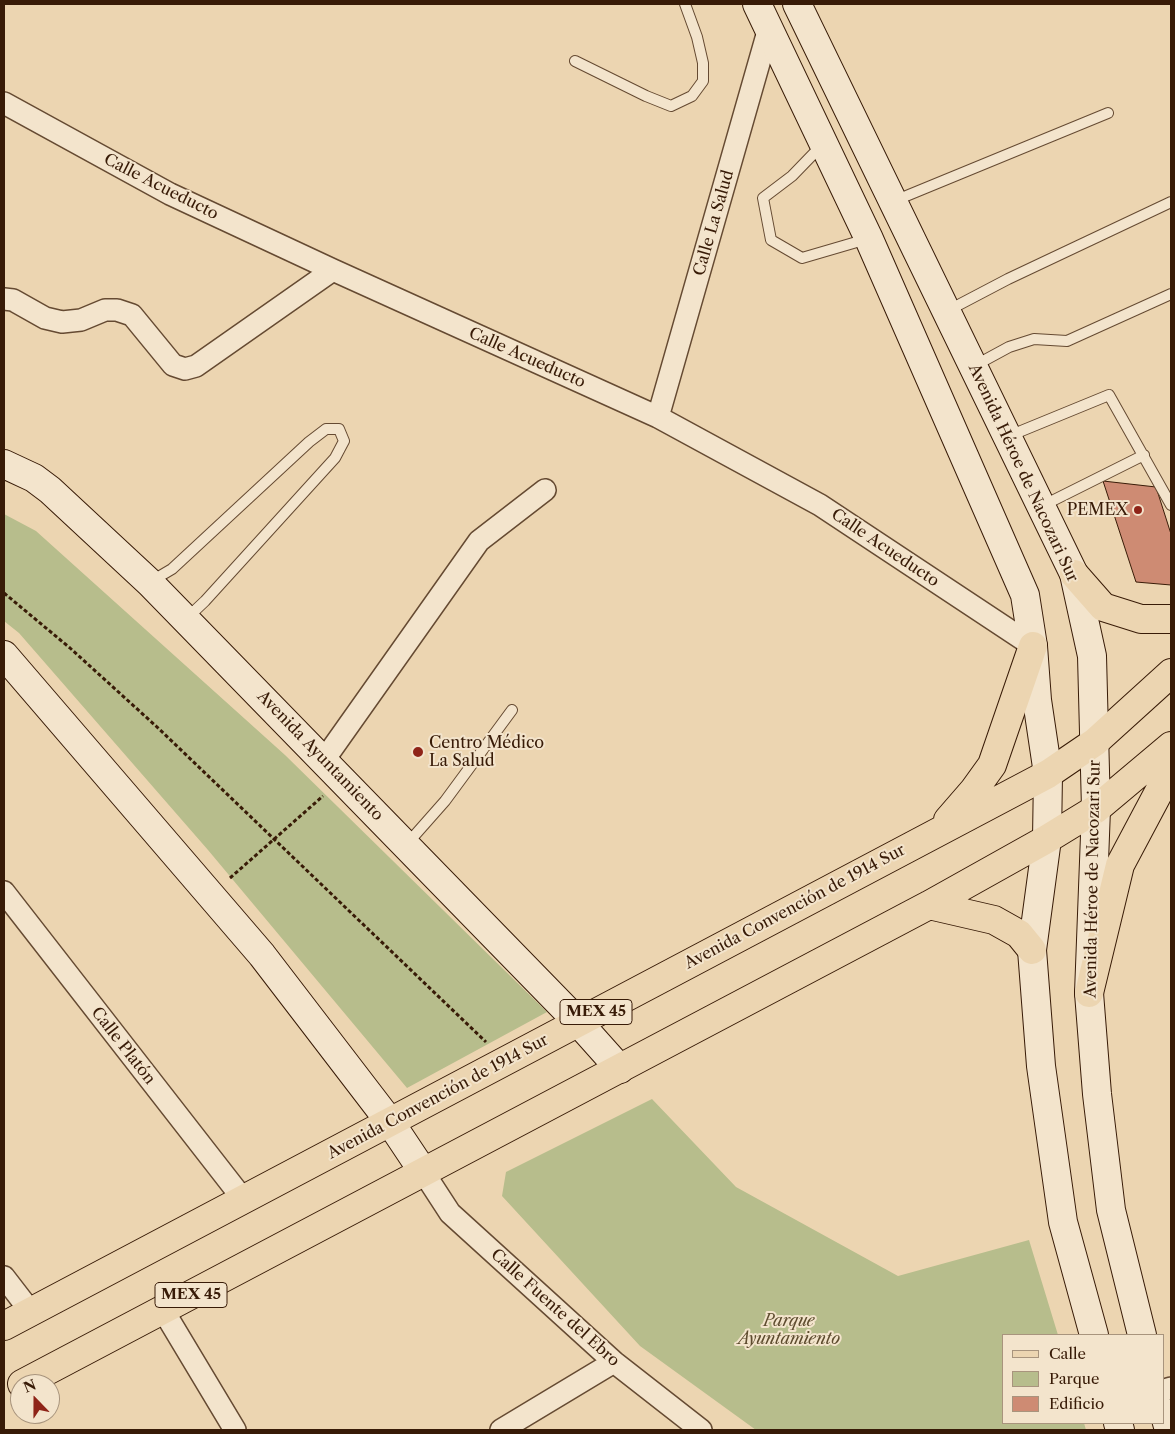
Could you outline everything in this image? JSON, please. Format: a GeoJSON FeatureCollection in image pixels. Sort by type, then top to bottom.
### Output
{"type":"FeatureCollection","features":[{"type":"Feature","properties":{"kind":"main road"},"geometry":{"type":"LineString","coordinates":[[757,4],[869,239],[1025,595],[1048,774],[1047,839],[1032,950],[1041,1066],[1063,1222],[1094,1334]]}},
{"type":"Feature","properties":{"kind":"main road","name":"Avenida Héroe de Nacozari Sur"},"geometry":{"type":"LineString","coordinates":[[797,4],[1074,574],[1092,656],[1096,809],[1089,993],[1097,1094],[1111,1210],[1142,1334]]}},
{"type":"Feature","properties":{"kind":"main road","name":"Avenida Ayuntamiento"},"geometry":{"type":"LineString","coordinates":[[4,464],[34,478],[50,490],[150,582],[578,1022],[620,1069]]}},
{"type":"Feature","properties":{"kind":"main road"},"geometry":{"type":"LineString","coordinates":[[1074,574],[1104,607],[1140,619],[1171,619]]}},
{"type":"Feature","properties":{"kind":"main road"},"geometry":{"type":"LineString","coordinates":[[937,832],[974,790],[992,765],[1033,646]]}},
{"type":"Feature","properties":{"kind":"main road"},"geometry":{"type":"LineString","coordinates":[[4,656],[262,955],[390,1122],[424,1173]]}},
{"type":"Feature","properties":{"kind":"main road","name":"Avenida Convención de 1914 Sur"},"geometry":{"type":"LineString","coordinates":[[4,1326],[1048,774],[1095,742],[1171,672]]}},
{"type":"Feature","properties":{"kind":"main road","name":"MEX 45"},"geometry":{"type":"LineString","coordinates":[[42,1374],[929,905],[1047,839],[1096,809],[1171,746]]}},
{"type":"Feature","properties":{"kind":"main road"},"geometry":{"type":"LineString","coordinates":[[1089,993],[1120,864],[1171,770]]}},
{"type":"Feature","properties":{"kind":"main road"},"geometry":{"type":"LineString","coordinates":[[929,905],[994,920],[1019,934],[1032,950]]}},
{"type":"Feature","properties":{"kind":"main road"},"geometry":{"type":"LineString","coordinates":[[1165,1415],[1170,1430]]}},
{"type":"Feature","properties":{"kind":"street","name":"Calle La Salud"},"geometry":{"type":"LineString","coordinates":[[658,417],[769,28]]}},
{"type":"Feature","properties":{"kind":"street","name":"Calle Acueducto"},"geometry":{"type":"LineString","coordinates":[[4,103],[170,194],[658,417],[820,505],[1033,646]]}},
{"type":"Feature","properties":{"kind":"street"},"geometry":{"type":"LineString","coordinates":[[4,299],[13,300],[45,318],[62,322],[81,320],[105,310],[116,310],[132,315],[173,365],[185,369],[196,366],[333,270]]}},
{"type":"Feature","properties":{"kind":"street"},"geometry":{"type":"LineString","coordinates":[[324,760],[479,541],[545,490]]}},
{"type":"Feature","properties":{"kind":"street","name":"Calle Platón"},"geometry":{"type":"LineString","coordinates":[[4,892],[243,1199]]}},
{"type":"Feature","properties":{"kind":"street","name":"Calle Fuente del Ebro"},"geometry":{"type":"LineString","coordinates":[[424,1173],[450,1213],[614,1362],[701,1430]]}},
{"type":"Feature","properties":{"kind":"street"},"geometry":{"type":"LineString","coordinates":[[4,1277],[31,1312]]}},
{"type":"Feature","properties":{"kind":"street"},"geometry":{"type":"LineString","coordinates":[[163,1310],[235,1430]]}},
{"type":"Feature","properties":{"kind":"street"},"geometry":{"type":"LineString","coordinates":[[501,1430],[614,1362]]}},
{"type":"Feature","properties":{"kind":"lane"},"geometry":{"type":"LineString","coordinates":[[575,61],[646,96],[672,106],[692,96],[703,81],[703,63],[698,37],[685,4]]}},
{"type":"Feature","properties":{"kind":"lane"},"geometry":{"type":"LineString","coordinates":[[893,202],[1108,113]]}},
{"type":"Feature","properties":{"kind":"lane"},"geometry":{"type":"LineString","coordinates":[[823,145],[792,176],[763,198],[771,240],[802,258],[869,239]]}},
{"type":"Feature","properties":{"kind":"lane"},"geometry":{"type":"LineString","coordinates":[[947,311],[1008,279],[1171,202]]}},
{"type":"Feature","properties":{"kind":"lane"},"geometry":{"type":"LineString","coordinates":[[974,366],[1009,347],[1034,339],[1067,341],[1171,294]]}},
{"type":"Feature","properties":{"kind":"lane"},"geometry":{"type":"LineString","coordinates":[[1008,437],[1109,395],[1171,504]]}},
{"type":"Feature","properties":{"kind":"lane"},"geometry":{"type":"LineString","coordinates":[[150,582],[172,569],[309,442],[326,430],[339,429],[344,441],[335,458],[205,601],[186,619]]}},
{"type":"Feature","properties":{"kind":"lane"},"geometry":{"type":"LineString","coordinates":[[1041,506],[1144,455]]}},
{"type":"Feature","properties":{"kind":"lane"},"geometry":{"type":"LineString","coordinates":[[406,845],[445,801],[512,710]]}},
{"type":"Feature","properties":{"kind":"path"},"geometry":{"type":"LineString","coordinates":[[4,593],[31,614],[99,674],[506,1060]]}},
{"type":"Feature","properties":{"kind":"path"},"geometry":{"type":"LineString","coordinates":[[211,894],[342,779]]}},
{"type":"Feature","properties":{"kind":"green space"},"geometry":{"type":"Polygon","coordinates":[[[4,514],[36,531],[285,755],[547,1012],[407,1088],[208,850],[19,633],[4,621],[4,514]]]}},
{"type":"Feature","properties":{"kind":"green space","name":"Parque Ayuntamiento"},"geometry":{"type":"Polygon","coordinates":[[[652,1099],[736,1187],[898,1276],[1029,1240],[1058,1334],[1002,1334],[1002,1424],[1084,1424],[1086,1430],[756,1430],[640,1346],[502,1196],[506,1172],[652,1099]]]}},
{"type":"Feature","properties":{"kind":"building","name":"PEMEX"},"geometry":{"type":"Polygon","coordinates":[[[1103,481],[1156,487],[1171,534],[1171,585],[1136,582],[1103,481]]]}},
{"type":"Feature","properties":{"kind":"place","name":"PEMEX"},"geometry":{"type":"Point","coordinates":[1138,510]}},
{"type":"Feature","properties":{"kind":"place","name":"Centro Médico La Salud"},"geometry":{"type":"Point","coordinates":[418,752]}}]}
